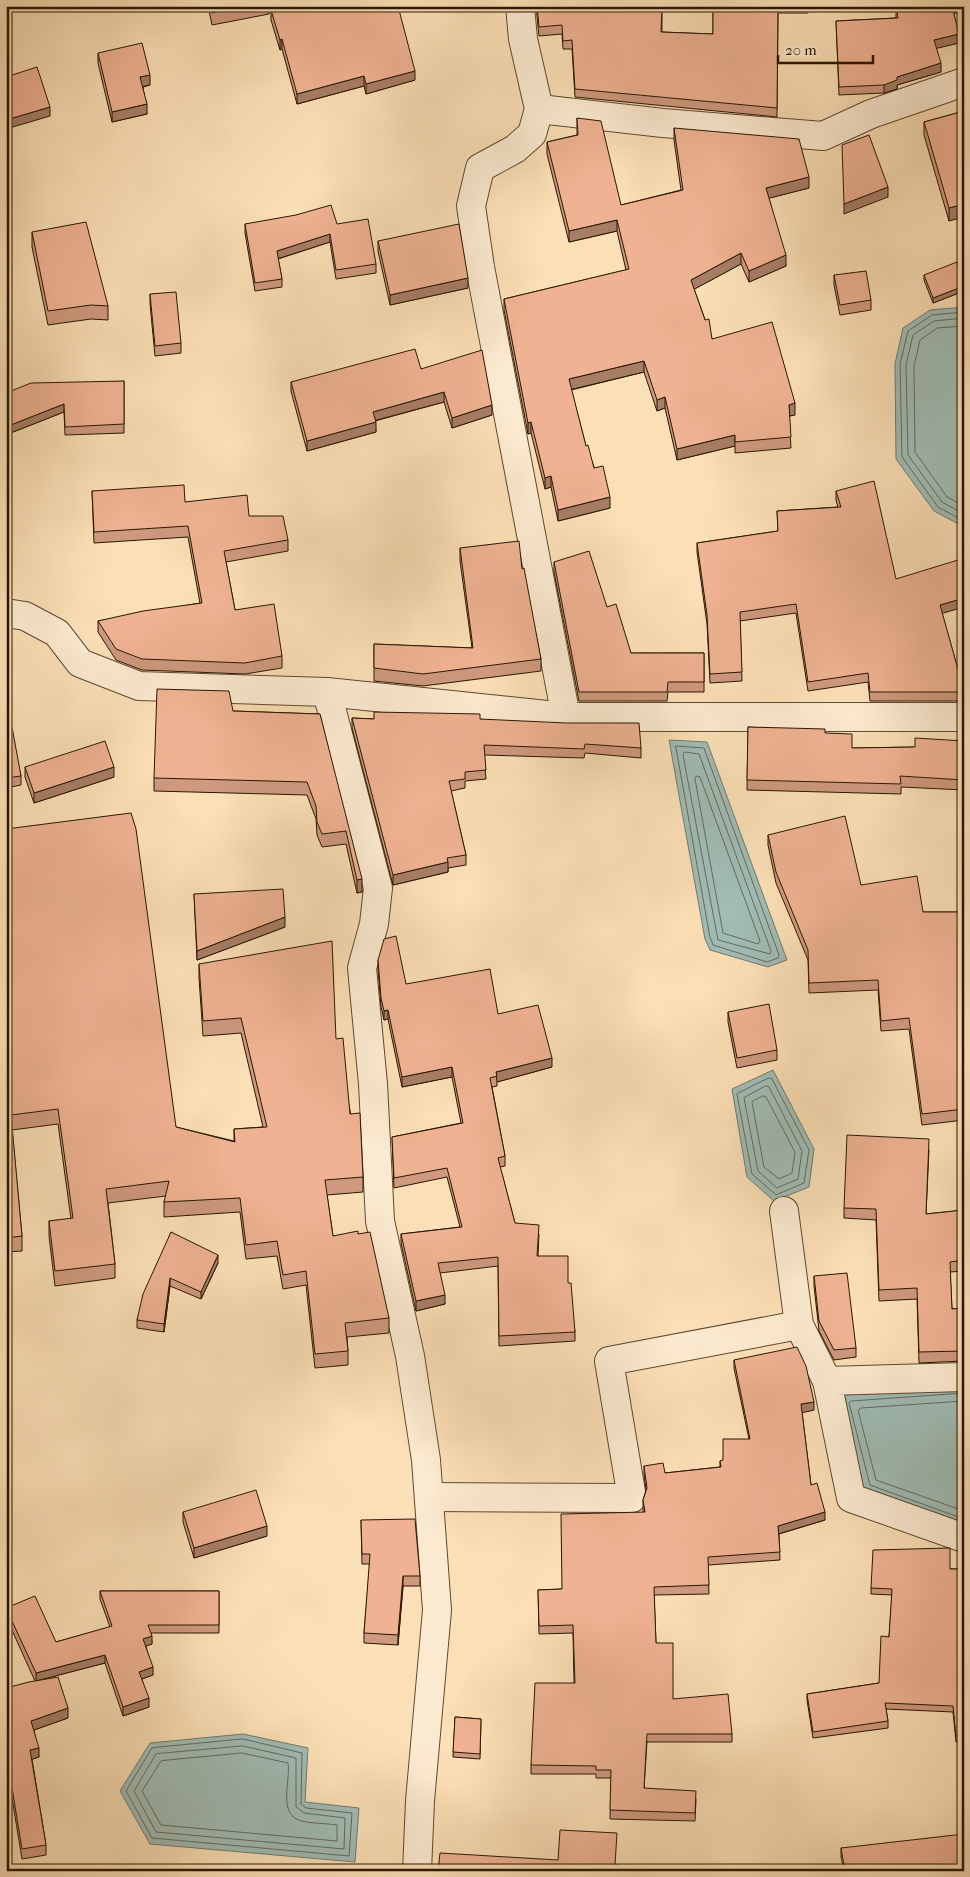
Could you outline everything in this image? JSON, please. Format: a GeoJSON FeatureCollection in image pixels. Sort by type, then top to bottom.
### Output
{"type":"FeatureCollection","features":[{"type":"Feature","properties":{"kind":"street"},"geometry":{"type":"LineString","coordinates":[[520,6],[522,39],[538,109],[532,134],[515,149],[480,168],[471,206],[480,267],[566,717]]}},
{"type":"Feature","properties":{"kind":"street"},"geometry":{"type":"LineString","coordinates":[[538,109],[823,136],[871,114],[964,82]]}},
{"type":"Feature","properties":{"kind":"street"},"geometry":{"type":"LineString","coordinates":[[6,613],[25,616],[57,633],[80,663],[140,686],[327,692],[566,717],[964,718]]}},
{"type":"Feature","properties":{"kind":"street"},"geometry":{"type":"LineString","coordinates":[[327,692],[378,888],[374,924],[362,968],[373,1084],[380,1221],[410,1356],[426,1460],[429,1497],[437,1610],[420,1801],[417,1871]]}},
{"type":"Feature","properties":{"kind":"street"},"geometry":{"type":"LineString","coordinates":[[784,1211],[799,1325],[827,1381],[851,1498],[964,1538]]}},
{"type":"Feature","properties":{"kind":"street"},"geometry":{"type":"LineString","coordinates":[[429,1497],[632,1498],[609,1361],[799,1325]]}},
{"type":"Feature","properties":{"kind":"street"},"geometry":{"type":"LineString","coordinates":[[827,1381],[964,1376]]}},
{"type":"Feature","properties":{"kind":"water"},"geometry":{"type":"Polygon","coordinates":[[[964,307],[964,527],[934,511],[896,459],[895,364],[903,328],[930,310],[964,307]]]}},
{"type":"Feature","properties":{"kind":"water"},"geometry":{"type":"Polygon","coordinates":[[[669,740],[707,742],[787,960],[768,967],[710,950],[705,939],[669,740]]]}},
{"type":"Feature","properties":{"kind":"water"},"geometry":{"type":"Polygon","coordinates":[[[773,1070],[814,1149],[809,1187],[774,1201],[747,1177],[732,1089],[773,1070]]]}},
{"type":"Feature","properties":{"kind":"water"},"geometry":{"type":"Polygon","coordinates":[[[964,1382],[964,1531],[860,1494],[834,1391],[964,1382]]]}},
{"type":"Feature","properties":{"kind":"water"},"geometry":{"type":"Polygon","coordinates":[[[243,1734],[308,1748],[305,1802],[359,1808],[355,1862],[150,1844],[120,1791],[150,1743],[243,1734]]]}},
{"type":"Feature","properties":{"kind":"building"},"geometry":{"type":"Polygon","coordinates":[[[211,6],[246,6],[212,13],[211,6]]]}},
{"type":"Feature","properties":{"kind":"building"},"geometry":{"type":"Polygon","coordinates":[[[284,6],[398,6],[415,71],[366,84],[364,76],[297,94],[282,39],[280,40],[271,10],[284,6]]]}},
{"type":"Feature","properties":{"kind":"building"},"geometry":{"type":"Polygon","coordinates":[[[537,6],[662,6],[661,32],[713,34],[713,6],[778,6],[777,108],[575,89],[572,40],[563,41],[562,25],[539,27],[537,6]]]}},
{"type":"Feature","properties":{"kind":"building"},"geometry":{"type":"Polygon","coordinates":[[[896,6],[952,6],[959,34],[934,40],[941,63],[897,77],[897,80],[884,85],[839,87],[836,21],[898,18],[896,6]]]}},
{"type":"Feature","properties":{"kind":"building"},"geometry":{"type":"Polygon","coordinates":[[[142,43],[150,75],[140,77],[147,104],[112,112],[98,53],[142,43]]]}},
{"type":"Feature","properties":{"kind":"building"},"geometry":{"type":"Polygon","coordinates":[[[37,67],[50,107],[6,120],[6,77],[37,67]]]}},
{"type":"Feature","properties":{"kind":"building"},"geometry":{"type":"Polygon","coordinates":[[[964,111],[964,204],[949,208],[924,122],[964,111]]]}},
{"type":"Feature","properties":{"kind":"building"},"geometry":{"type":"Polygon","coordinates":[[[577,118],[601,121],[621,205],[683,190],[674,128],[799,139],[809,177],[766,188],[786,255],[749,271],[741,253],[691,280],[705,320],[709,319],[712,339],[772,322],[795,403],[789,405],[791,437],[735,442],[735,435],[677,449],[665,397],[657,400],[644,361],[569,379],[586,446],[588,445],[594,468],[603,466],[610,497],[558,510],[551,476],[545,478],[531,422],[528,423],[504,299],[629,269],[617,220],[569,231],[547,142],[578,135],[577,118]]]}},
{"type":"Feature","properties":{"kind":"building"},"geometry":{"type":"Polygon","coordinates":[[[869,135],[888,187],[844,204],[842,145],[869,135]]]}},
{"type":"Feature","properties":{"kind":"building"},"geometry":{"type":"Polygon","coordinates":[[[331,205],[337,224],[368,219],[376,264],[336,270],[330,234],[277,251],[282,279],[255,283],[245,224],[296,215],[331,205]]]}},
{"type":"Feature","properties":{"kind":"building"},"geometry":{"type":"Polygon","coordinates":[[[86,222],[108,306],[91,305],[48,311],[32,232],[86,222]]]}},
{"type":"Feature","properties":{"kind":"building"},"geometry":{"type":"Polygon","coordinates":[[[459,224],[468,278],[390,295],[378,241],[459,224]]]}},
{"type":"Feature","properties":{"kind":"building"},"geometry":{"type":"Polygon","coordinates":[[[957,262],[964,279],[964,286],[933,298],[924,275],[957,262]]]}},
{"type":"Feature","properties":{"kind":"building"},"geometry":{"type":"Polygon","coordinates":[[[866,271],[871,300],[840,305],[834,275],[866,271]]]}},
{"type":"Feature","properties":{"kind":"building"},"geometry":{"type":"Polygon","coordinates":[[[176,292],[181,343],[155,346],[150,294],[176,292]]]}},
{"type":"Feature","properties":{"kind":"building"},"geometry":{"type":"Polygon","coordinates":[[[415,349],[421,369],[482,350],[492,405],[452,418],[444,392],[373,412],[376,422],[307,441],[291,382],[415,349]]]}},
{"type":"Feature","properties":{"kind":"building"},"geometry":{"type":"Polygon","coordinates":[[[124,381],[124,424],[65,427],[64,404],[8,426],[6,420],[6,393],[31,383],[124,381]]]}},
{"type":"Feature","properties":{"kind":"building"},"geometry":{"type":"Polygon","coordinates":[[[874,481],[896,579],[958,560],[964,579],[964,598],[940,605],[959,673],[964,672],[964,692],[870,692],[868,673],[808,682],[796,604],[740,612],[742,672],[710,674],[707,615],[697,543],[778,531],[777,511],[841,507],[836,491],[874,481]]]}},
{"type":"Feature","properties":{"kind":"building"},"geometry":{"type":"Polygon","coordinates":[[[184,485],[185,502],[247,495],[249,516],[283,516],[288,540],[224,551],[235,610],[274,604],[282,656],[245,663],[142,659],[116,649],[98,621],[143,611],[202,603],[188,526],[94,532],[92,491],[184,485]]]}},
{"type":"Feature","properties":{"kind":"building"},"geometry":{"type":"Polygon","coordinates":[[[519,541],[522,569],[524,568],[541,659],[423,674],[374,668],[374,644],[473,648],[460,548],[519,541]]]}},
{"type":"Feature","properties":{"kind":"building"},"geometry":{"type":"Polygon","coordinates":[[[589,551],[607,607],[616,604],[631,653],[704,653],[704,682],[668,682],[667,692],[579,692],[554,562],[589,551]]]}},
{"type":"Feature","properties":{"kind":"building"},"geometry":{"type":"Polygon","coordinates":[[[157,689],[229,691],[233,711],[320,714],[362,879],[357,880],[346,831],[322,834],[317,822],[316,806],[307,782],[154,778],[157,689]]]}},
{"type":"Feature","properties":{"kind":"building"},"geometry":{"type":"Polygon","coordinates":[[[374,712],[480,714],[480,719],[566,723],[639,723],[641,748],[585,744],[584,749],[484,745],[486,770],[465,772],[465,779],[449,781],[466,855],[447,858],[448,862],[393,875],[352,718],[374,719],[374,712]]]}},
{"type":"Feature","properties":{"kind":"building"},"geometry":{"type":"Polygon","coordinates":[[[12,727],[21,776],[6,778],[6,728],[12,727]]]}},
{"type":"Feature","properties":{"kind":"building"},"geometry":{"type":"Polygon","coordinates":[[[748,727],[825,729],[825,733],[852,734],[852,748],[915,747],[915,738],[964,741],[964,780],[900,776],[901,784],[747,780],[748,727]]]}},
{"type":"Feature","properties":{"kind":"building"},"geometry":{"type":"Polygon","coordinates":[[[105,741],[114,767],[34,793],[25,767],[105,741]]]}},
{"type":"Feature","properties":{"kind":"building"},"geometry":{"type":"Polygon","coordinates":[[[131,813],[136,829],[176,1127],[235,1142],[234,1129],[267,1127],[241,1018],[203,1021],[199,964],[332,941],[336,1039],[343,1038],[350,1114],[360,1113],[363,1177],[325,1180],[333,1236],[358,1231],[358,1234],[370,1232],[389,1318],[345,1323],[348,1351],[315,1354],[306,1271],[283,1275],[277,1241],[246,1245],[240,1198],[164,1202],[169,1181],[106,1189],[115,1264],[55,1271],[49,1221],[73,1218],[58,1109],[11,1115],[22,1236],[6,1238],[6,829],[131,813]]]}},
{"type":"Feature","properties":{"kind":"building"},"geometry":{"type":"Polygon","coordinates":[[[845,816],[861,885],[917,876],[923,912],[964,912],[964,1109],[922,1114],[909,1018],[881,1021],[878,980],[809,983],[808,950],[776,872],[768,835],[845,816]]]}},
{"type":"Feature","properties":{"kind":"building"},"geometry":{"type":"Polygon","coordinates":[[[283,889],[285,917],[197,951],[194,894],[283,889]]]}},
{"type":"Feature","properties":{"kind":"building"},"geometry":{"type":"Polygon","coordinates":[[[396,936],[406,984],[490,969],[498,1014],[538,1005],[552,1058],[496,1072],[497,1076],[490,1078],[505,1156],[498,1158],[515,1223],[539,1225],[537,1256],[568,1256],[568,1283],[571,1283],[575,1332],[499,1336],[498,1257],[438,1263],[445,1295],[416,1301],[401,1234],[462,1227],[447,1168],[394,1178],[392,1137],[463,1123],[452,1067],[402,1077],[388,1010],[384,1011],[381,998],[378,960],[384,939],[396,936]]]}},
{"type":"Feature","properties":{"kind":"building"},"geometry":{"type":"Polygon","coordinates":[[[769,1004],[777,1050],[737,1058],[728,1012],[769,1004]]]}},
{"type":"Feature","properties":{"kind":"building"},"geometry":{"type":"Polygon","coordinates":[[[847,1135],[929,1139],[926,1214],[964,1210],[964,1260],[950,1262],[952,1309],[964,1308],[964,1351],[919,1352],[917,1288],[879,1290],[876,1209],[844,1208],[847,1135]]]}},
{"type":"Feature","properties":{"kind":"building"},"geometry":{"type":"Polygon","coordinates":[[[171,1232],[218,1255],[201,1292],[170,1278],[164,1324],[137,1320],[143,1294],[171,1232]]]}},
{"type":"Feature","properties":{"kind":"building"},"geometry":{"type":"Polygon","coordinates":[[[847,1273],[856,1348],[834,1350],[819,1321],[814,1276],[847,1273]]]}},
{"type":"Feature","properties":{"kind":"building"},"geometry":{"type":"Polygon","coordinates":[[[797,1347],[806,1366],[814,1402],[801,1404],[811,1485],[817,1483],[825,1512],[778,1526],[780,1552],[708,1557],[709,1585],[654,1587],[656,1643],[673,1643],[673,1699],[728,1694],[732,1734],[647,1734],[644,1788],[696,1791],[695,1813],[610,1810],[611,1770],[596,1770],[596,1766],[531,1765],[535,1683],[575,1683],[573,1625],[539,1626],[538,1590],[562,1589],[561,1514],[645,1512],[643,1500],[647,1488],[644,1466],[663,1463],[665,1473],[721,1467],[723,1439],[750,1439],[734,1360],[797,1347]]]}},
{"type":"Feature","properties":{"kind":"building"},"geometry":{"type":"Polygon","coordinates":[[[256,1490],[267,1526],[194,1548],[183,1512],[256,1490]]]}},
{"type":"Feature","properties":{"kind":"building"},"geometry":{"type":"Polygon","coordinates":[[[415,1519],[420,1576],[403,1576],[398,1635],[364,1633],[370,1554],[362,1554],[361,1520],[415,1519]]]}},
{"type":"Feature","properties":{"kind":"building"},"geometry":{"type":"Polygon","coordinates":[[[950,1548],[950,1569],[964,1569],[964,1735],[956,1736],[953,1706],[885,1703],[888,1721],[813,1732],[807,1694],[879,1683],[881,1636],[889,1637],[892,1589],[871,1588],[873,1550],[950,1548]]]}},
{"type":"Feature","properties":{"kind":"building"},"geometry":{"type":"Polygon","coordinates":[[[100,1591],[219,1591],[219,1625],[148,1625],[152,1636],[143,1639],[153,1667],[139,1672],[149,1698],[123,1707],[105,1655],[36,1673],[6,1608],[35,1596],[56,1642],[112,1626],[100,1591]]]}},
{"type":"Feature","properties":{"kind":"building"},"geometry":{"type":"Polygon","coordinates":[[[58,1677],[68,1708],[31,1721],[39,1748],[30,1750],[46,1845],[22,1849],[10,1776],[6,1777],[6,1688],[58,1677]]]}},
{"type":"Feature","properties":{"kind":"building"},"geometry":{"type":"Polygon","coordinates":[[[455,1717],[481,1719],[480,1754],[453,1752],[455,1717]]]}},
{"type":"Feature","properties":{"kind":"building"},"geometry":{"type":"Polygon","coordinates":[[[560,1830],[617,1833],[615,1865],[619,1865],[619,1871],[438,1871],[440,1853],[558,1860],[560,1830]]]}},
{"type":"Feature","properties":{"kind":"building"},"geometry":{"type":"Polygon","coordinates":[[[964,1834],[964,1871],[903,1871],[903,1866],[878,1871],[845,1871],[841,1848],[964,1834]]]}}]}
